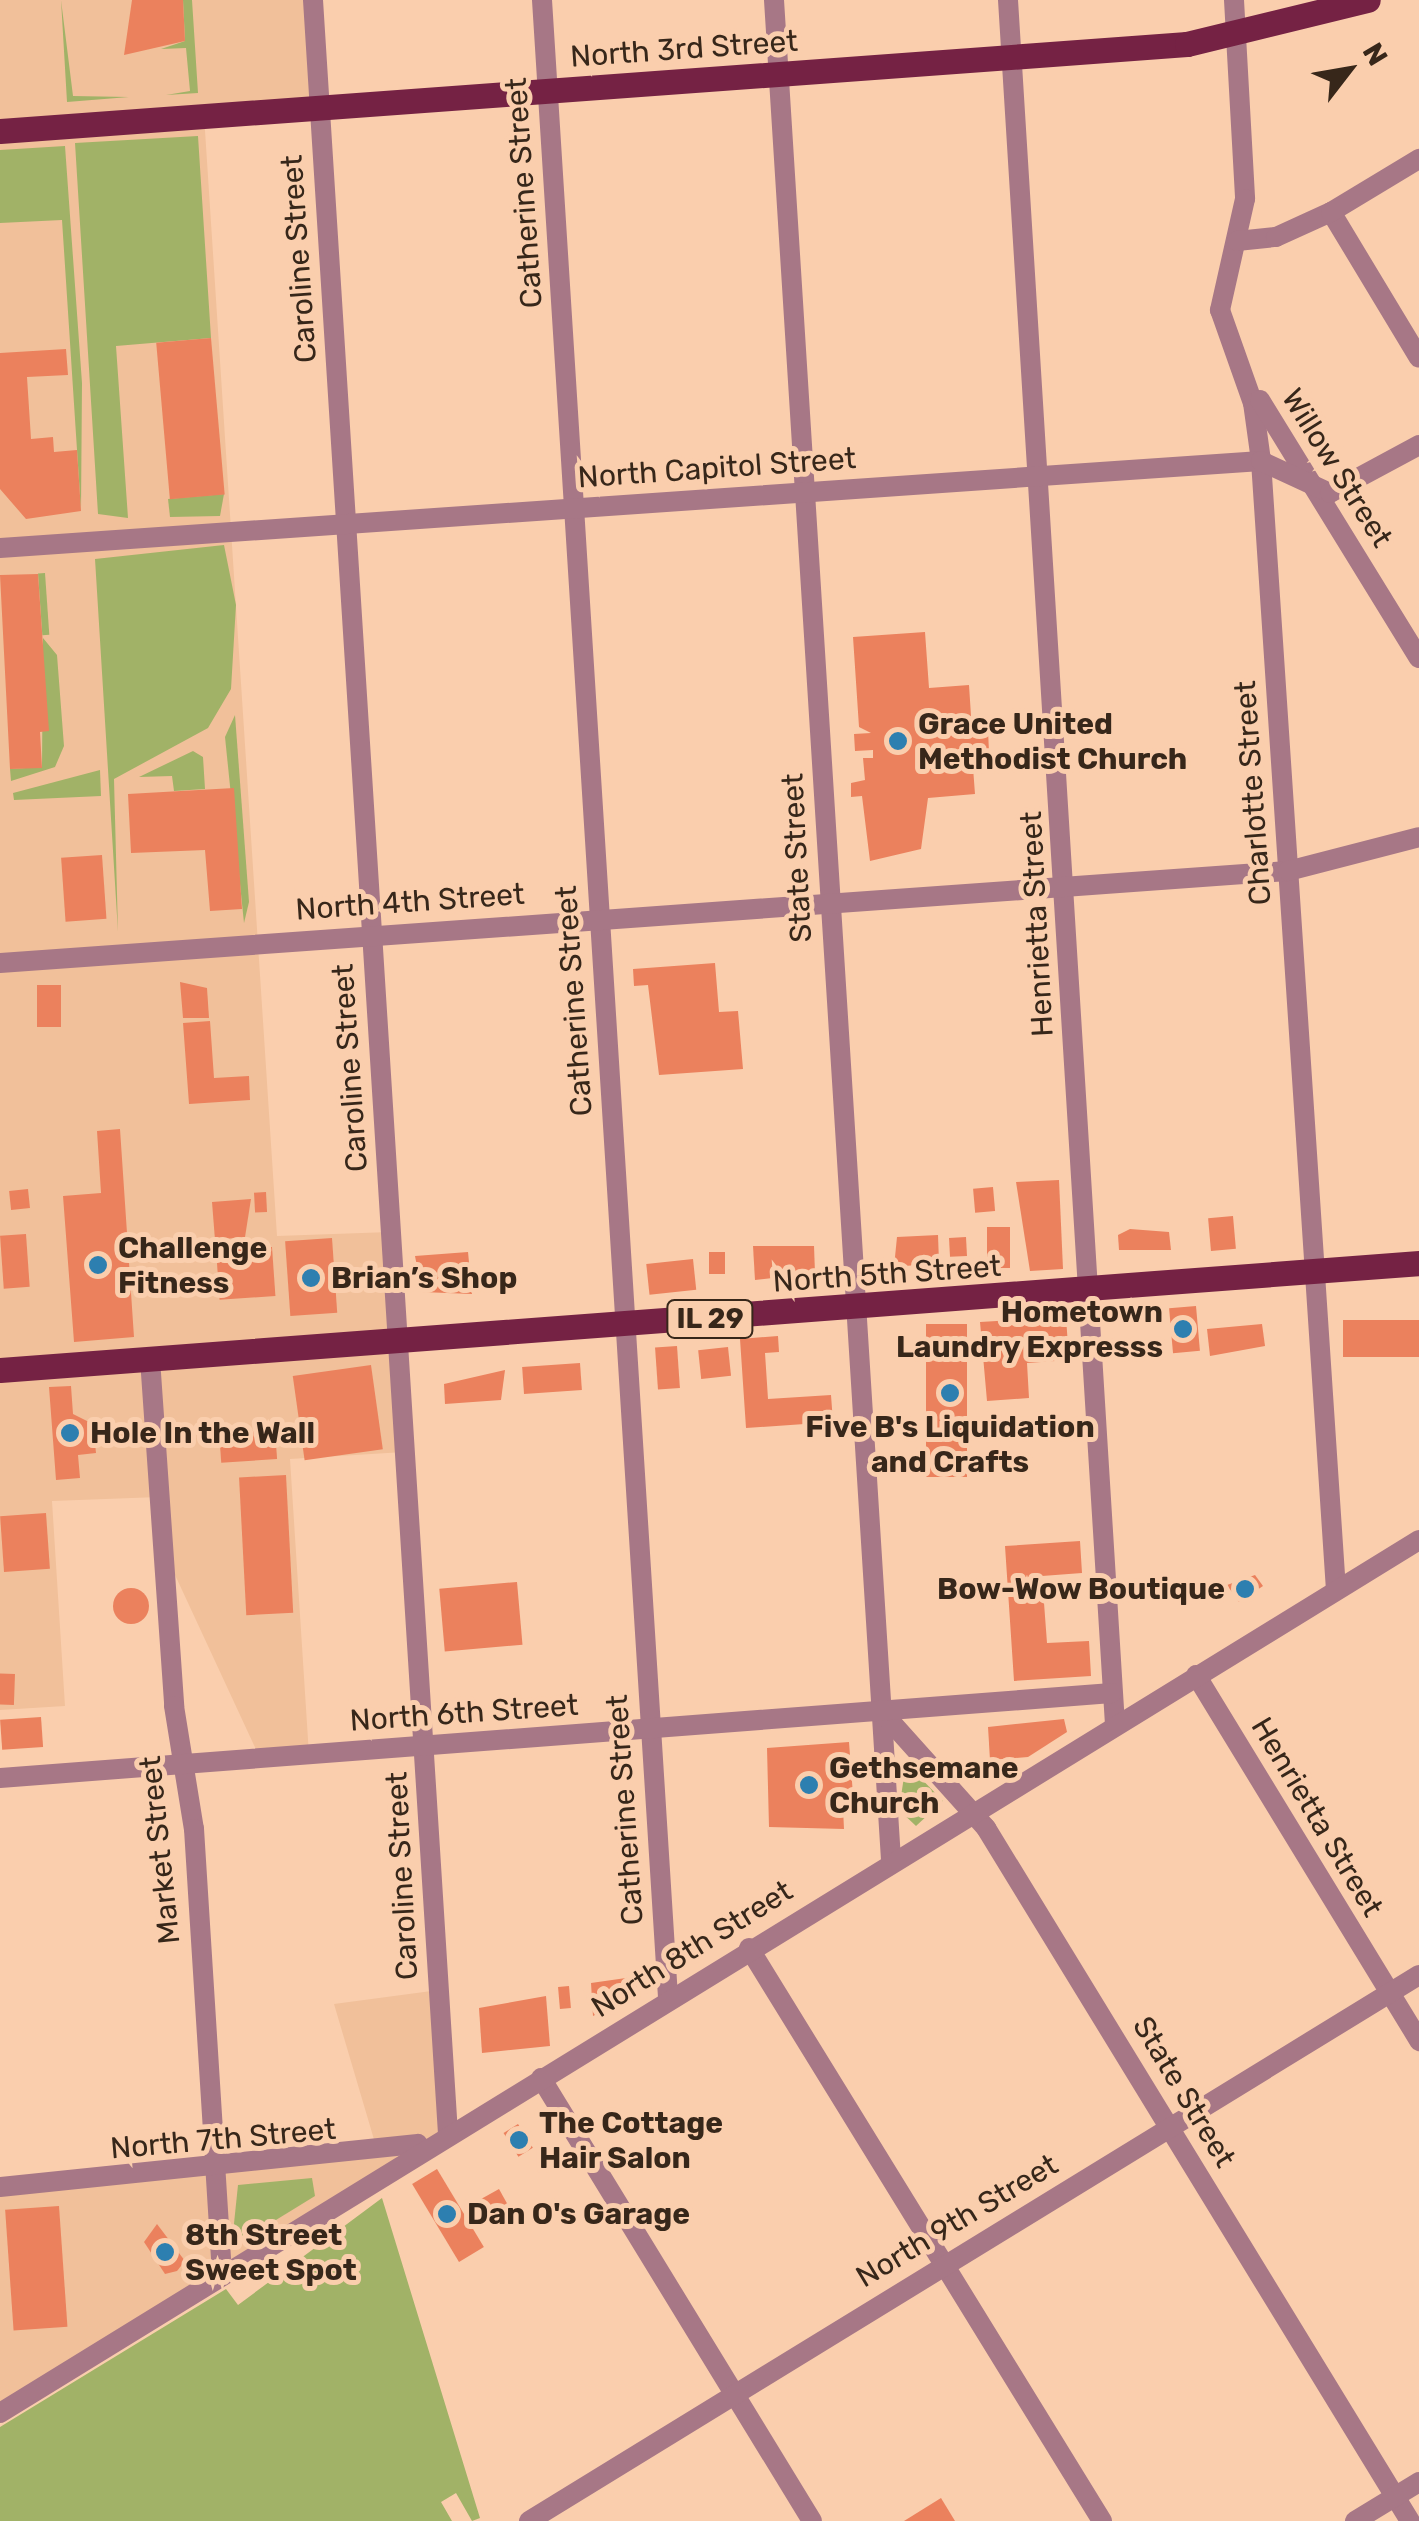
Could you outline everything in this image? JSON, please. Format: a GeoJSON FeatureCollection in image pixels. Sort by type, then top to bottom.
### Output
{"type":"FeatureCollection","features":[{"type":"Feature","properties":{"kind":"main road","name":"North 3rd Street"},"geometry":{"type":"LineString","coordinates":[[0,131],[320,105],[1012,60],[1237,35],[1368,0]]}},
{"type":"Feature","properties":{"kind":"main road","name":"North 5th Street"},"geometry":{"type":"LineString","coordinates":[[0,1370],[1089,1292],[1419,1263]]}},
{"type":"Feature","properties":{"kind":"main road"},"geometry":{"type":"LineString","coordinates":[[0,1356],[31,1368]]}},
{"type":"Feature","properties":{"kind":"main road"},"geometry":{"type":"LineString","coordinates":[[0,1382],[31,1368]]}},
{"type":"Feature","properties":{"kind":"street","name":"Caroline Street"},"geometry":{"type":"LineString","coordinates":[[312,0],[448,2132]]}},
{"type":"Feature","properties":{"kind":"street","name":"Catherine Street"},"geometry":{"type":"LineString","coordinates":[[542,0],[648,1730],[668,1999]]}},
{"type":"Feature","properties":{"kind":"street","name":"State Street"},"geometry":{"type":"LineString","coordinates":[[774,0],[853,1309],[891,1861]]}},
{"type":"Feature","properties":{"kind":"street","name":"Henrietta Street"},"geometry":{"type":"LineString","coordinates":[[1008,0],[1115,1725]]}},
{"type":"Feature","properties":{"kind":"street","name":"Charlotte Street"},"geometry":{"type":"LineString","coordinates":[[1234,0],[1245,181],[1237,241],[1220,310],[1237,359],[1261,461],[1336,1591]]}},
{"type":"Feature","properties":{"kind":"street"},"geometry":{"type":"LineString","coordinates":[[1237,241],[1276,237],[1331,212],[1419,160]]}},
{"type":"Feature","properties":{"kind":"street"},"geometry":{"type":"LineString","coordinates":[[1331,212],[1419,358]]}},
{"type":"Feature","properties":{"kind":"street","name":"Willow Street"},"geometry":{"type":"LineString","coordinates":[[1237,359],[1419,658]]}},
{"type":"Feature","properties":{"kind":"street"},"geometry":{"type":"LineString","coordinates":[[1261,461],[1315,489],[1339,492],[1419,445]]}},
{"type":"Feature","properties":{"kind":"street","name":"North Capitol Street"},"geometry":{"type":"LineString","coordinates":[[0,548],[1261,461]]}},
{"type":"Feature","properties":{"kind":"street","name":"North 4th Street"},"geometry":{"type":"LineString","coordinates":[[0,964],[1288,870],[1419,836]]}},
{"type":"Feature","properties":{"kind":"street","name":"Market Street"},"geometry":{"type":"LineString","coordinates":[[150,1359],[186,1764],[222,2274]]}},
{"type":"Feature","properties":{"kind":"street","name":"North 8th Street"},"geometry":{"type":"LineString","coordinates":[[0,2413],[748,1948],[1336,1591],[1417,1547]]}},
{"type":"Feature","properties":{"kind":"street","name":"Henrietta Street"},"geometry":{"type":"LineString","coordinates":[[1196,1675],[1419,2041]]}},
{"type":"Feature","properties":{"kind":"street","name":"North 6th Street"},"geometry":{"type":"LineString","coordinates":[[0,1778],[1112,1693]]}},
{"type":"Feature","properties":{"kind":"street","name":"State Street"},"geometry":{"type":"LineString","coordinates":[[882,1712],[974,1810],[1410,2521]]}},
{"type":"Feature","properties":{"kind":"street"},"geometry":{"type":"LineString","coordinates":[[748,1948],[1102,2521]]}},
{"type":"Feature","properties":{"kind":"street","name":"North 9th Street"},"geometry":{"type":"LineString","coordinates":[[528,2521],[1419,1975]]}},
{"type":"Feature","properties":{"kind":"street"},"geometry":{"type":"LineString","coordinates":[[541,2078],[812,2521]]}},
{"type":"Feature","properties":{"kind":"street","name":"North 7th Street"},"geometry":{"type":"LineString","coordinates":[[0,2187],[215,2171],[395,2152],[448,2132]]}},
{"type":"Feature","properties":{"kind":"street"},"geometry":{"type":"LineString","coordinates":[[1355,2521],[1419,2482]]}},
{"type":"Feature","properties":{"kind":"shaded area"},"geometry":{"type":"Polygon","coordinates":[[[0,0],[313,0],[319,105],[204,115],[277,1236],[390,1232],[404,1452],[290,1459],[309,1755],[260,1758],[163,1549],[159,1497],[52,1501],[65,1706],[0,1710],[0,0]]]}},
{"type":"Feature","properties":{"kind":"shaded area"},"geometry":{"type":"Polygon","coordinates":[[[439,1990],[448,2132],[0,2410],[0,2187],[378,2153],[334,2004],[439,1990]]]}},
{"type":"Feature","properties":{"kind":"green space"},"geometry":{"type":"Polygon","coordinates":[[[61,0],[73,96],[129,97],[67,102],[61,0]]]}},
{"type":"Feature","properties":{"kind":"green space"},"geometry":{"type":"Polygon","coordinates":[[[183,0],[192,0],[198,93],[166,95],[190,91],[186,48],[161,49],[185,41],[183,0]]]}},
{"type":"Feature","properties":{"kind":"green space"},"geometry":{"type":"Polygon","coordinates":[[[198,136],[211,338],[116,346],[128,518],[98,514],[75,143],[198,136]]]}},
{"type":"Feature","properties":{"kind":"green space"},"geometry":{"type":"Polygon","coordinates":[[[65,146],[82,383],[81,511],[62,220],[0,223],[0,150],[65,146]]]}},
{"type":"Feature","properties":{"kind":"green space"},"geometry":{"type":"Polygon","coordinates":[[[224,494],[220,516],[170,517],[168,499],[224,494]]]}},
{"type":"Feature","properties":{"kind":"green space"},"geometry":{"type":"Polygon","coordinates":[[[224,545],[236,605],[231,689],[208,728],[114,779],[118,932],[95,559],[224,545]]]}},
{"type":"Feature","properties":{"kind":"green space"},"geometry":{"type":"Polygon","coordinates":[[[38,573],[45,573],[49,635],[42,635],[38,573]]]}},
{"type":"Feature","properties":{"kind":"green space"},"geometry":{"type":"Polygon","coordinates":[[[43,638],[57,655],[64,746],[55,767],[11,781],[10,769],[42,767],[43,638]]]}},
{"type":"Feature","properties":{"kind":"green space"},"geometry":{"type":"Polygon","coordinates":[[[235,715],[249,902],[244,923],[225,737],[235,715]]]}},
{"type":"Feature","properties":{"kind":"green space"},"geometry":{"type":"Polygon","coordinates":[[[193,751],[203,757],[205,789],[174,791],[172,776],[139,777],[193,751]]]}},
{"type":"Feature","properties":{"kind":"green space"},"geometry":{"type":"Polygon","coordinates":[[[100,770],[101,796],[14,800],[13,793],[100,770]]]}},
{"type":"Feature","properties":{"kind":"green space"},"geometry":{"type":"Polygon","coordinates":[[[906,1763],[943,1801],[916,1826],[899,1810],[906,1763]]]}},
{"type":"Feature","properties":{"kind":"green space"},"geometry":{"type":"Polygon","coordinates":[[[312,2178],[315,2196],[245,2239],[233,2233],[238,2185],[312,2178]]]}},
{"type":"Feature","properties":{"kind":"green space"},"geometry":{"type":"Polygon","coordinates":[[[382,2198],[480,2518],[472,2521],[456,2493],[441,2502],[452,2521],[0,2521],[0,2427],[226,2289],[238,2305],[382,2198]]]}},
{"type":"Feature","properties":{"kind":"building"},"geometry":{"type":"Polygon","coordinates":[[[132,0],[183,0],[185,41],[124,55],[132,0]]]}},
{"type":"Feature","properties":{"kind":"building"},"geometry":{"type":"Polygon","coordinates":[[[211,338],[225,494],[170,499],[156,343],[211,338]]]}},
{"type":"Feature","properties":{"kind":"building"},"geometry":{"type":"Polygon","coordinates":[[[66,349],[68,375],[27,377],[31,439],[53,437],[54,452],[77,450],[81,511],[26,519],[0,489],[0,353],[66,349]]]}},
{"type":"Feature","properties":{"kind":"building"},"geometry":{"type":"Polygon","coordinates":[[[38,574],[49,731],[40,732],[42,768],[10,769],[0,575],[38,574]]]}},
{"type":"Feature","properties":{"kind":"building"},"geometry":{"type":"Polygon","coordinates":[[[925,632],[929,688],[969,685],[972,731],[988,730],[989,752],[972,754],[975,794],[928,798],[921,849],[870,861],[862,796],[851,797],[851,783],[865,780],[863,758],[873,758],[873,750],[855,751],[854,734],[871,733],[859,727],[853,637],[925,632]]]}},
{"type":"Feature","properties":{"kind":"building"},"geometry":{"type":"Polygon","coordinates":[[[234,788],[242,909],[210,911],[205,850],[131,853],[128,794],[234,788]]]}},
{"type":"Feature","properties":{"kind":"building"},"geometry":{"type":"Polygon","coordinates":[[[102,855],[106,919],[66,922],[61,858],[102,855]]]}},
{"type":"Feature","properties":{"kind":"building"},"geometry":{"type":"Polygon","coordinates":[[[715,963],[719,1012],[738,1011],[743,1069],[659,1075],[648,985],[634,986],[633,969],[715,963]]]}},
{"type":"Feature","properties":{"kind":"building"},"geometry":{"type":"Polygon","coordinates":[[[180,982],[207,988],[209,1018],[183,1018],[180,982]]]}},
{"type":"Feature","properties":{"kind":"building"},"geometry":{"type":"Polygon","coordinates":[[[37,985],[61,985],[61,1027],[37,1027],[37,985]]]}},
{"type":"Feature","properties":{"kind":"building"},"geometry":{"type":"Polygon","coordinates":[[[210,1021],[214,1078],[249,1076],[250,1100],[189,1104],[183,1023],[210,1021]]]}},
{"type":"Feature","properties":{"kind":"building"},"geometry":{"type":"Polygon","coordinates":[[[120,1129],[134,1337],[74,1342],[63,1196],[101,1193],[97,1131],[120,1129]]]}},
{"type":"Feature","properties":{"kind":"building"},"geometry":{"type":"Polygon","coordinates":[[[1059,1180],[1063,1269],[1030,1271],[1016,1182],[1059,1180]]]}},
{"type":"Feature","properties":{"kind":"building"},"geometry":{"type":"Polygon","coordinates":[[[993,1187],[995,1211],[975,1213],[973,1189],[993,1187]]]}},
{"type":"Feature","properties":{"kind":"building"},"geometry":{"type":"Polygon","coordinates":[[[28,1189],[30,1208],[11,1210],[9,1191],[28,1189]]]}},
{"type":"Feature","properties":{"kind":"building"},"geometry":{"type":"Polygon","coordinates":[[[266,1192],[267,1212],[255,1213],[254,1193],[266,1192]]]}},
{"type":"Feature","properties":{"kind":"building"},"geometry":{"type":"Polygon","coordinates":[[[251,1199],[245,1237],[215,1240],[212,1202],[251,1199]]]}},
{"type":"Feature","properties":{"kind":"building"},"geometry":{"type":"Polygon","coordinates":[[[1233,1216],[1236,1249],[1211,1251],[1208,1218],[1233,1216]]]}},
{"type":"Feature","properties":{"kind":"building"},"geometry":{"type":"Polygon","coordinates":[[[987,1227],[1010,1227],[1010,1268],[987,1268],[987,1227]]]}},
{"type":"Feature","properties":{"kind":"building"},"geometry":{"type":"Polygon","coordinates":[[[1130,1229],[1169,1232],[1171,1250],[1119,1250],[1118,1235],[1130,1229]]]}},
{"type":"Feature","properties":{"kind":"building"},"geometry":{"type":"Polygon","coordinates":[[[26,1234],[30,1287],[4,1289],[0,1236],[26,1234]]]}},
{"type":"Feature","properties":{"kind":"building"},"geometry":{"type":"Polygon","coordinates":[[[938,1235],[939,1263],[894,1267],[897,1237],[938,1235]]]}},
{"type":"Feature","properties":{"kind":"building"},"geometry":{"type":"Polygon","coordinates":[[[966,1237],[967,1256],[950,1257],[949,1238],[966,1237]]]}},
{"type":"Feature","properties":{"kind":"building"},"geometry":{"type":"Polygon","coordinates":[[[332,1238],[337,1313],[290,1316],[285,1241],[332,1238]]]}},
{"type":"Feature","properties":{"kind":"building"},"geometry":{"type":"Polygon","coordinates":[[[753,1246],[814,1246],[815,1273],[755,1280],[753,1246]]]}},
{"type":"Feature","properties":{"kind":"building"},"geometry":{"type":"Polygon","coordinates":[[[272,1247],[275,1296],[220,1300],[216,1251],[272,1247]]]}},
{"type":"Feature","properties":{"kind":"building"},"geometry":{"type":"Polygon","coordinates":[[[468,1252],[472,1294],[422,1292],[415,1256],[468,1252]]]}},
{"type":"Feature","properties":{"kind":"building"},"geometry":{"type":"Polygon","coordinates":[[[709,1252],[725,1252],[725,1274],[709,1274],[709,1252]]]}},
{"type":"Feature","properties":{"kind":"building"},"geometry":{"type":"Polygon","coordinates":[[[693,1259],[696,1290],[649,1295],[646,1264],[693,1259]]]}},
{"type":"Feature","properties":{"kind":"building"},"geometry":{"type":"Polygon","coordinates":[[[1196,1306],[1200,1351],[1173,1353],[1169,1308],[1196,1306]]]}},
{"type":"Feature","properties":{"kind":"building"},"geometry":{"type":"Polygon","coordinates":[[[1066,1317],[1069,1360],[1027,1363],[1029,1398],[987,1401],[980,1322],[1066,1317]]]}},
{"type":"Feature","properties":{"kind":"building"},"geometry":{"type":"Polygon","coordinates":[[[1343,1320],[1419,1320],[1419,1357],[1343,1357],[1343,1320]]]}},
{"type":"Feature","properties":{"kind":"building"},"geometry":{"type":"Polygon","coordinates":[[[926,1324],[967,1324],[967,1477],[926,1477],[926,1324]]]}},
{"type":"Feature","properties":{"kind":"building"},"geometry":{"type":"Polygon","coordinates":[[[1262,1324],[1265,1346],[1210,1356],[1207,1329],[1262,1324]]]}},
{"type":"Feature","properties":{"kind":"building"},"geometry":{"type":"Polygon","coordinates":[[[778,1336],[779,1352],[765,1353],[768,1399],[831,1395],[833,1422],[746,1428],[740,1339],[778,1336]]]}},
{"type":"Feature","properties":{"kind":"building"},"geometry":{"type":"Polygon","coordinates":[[[677,1346],[680,1388],[658,1389],[655,1348],[677,1346]]]}},
{"type":"Feature","properties":{"kind":"building"},"geometry":{"type":"Polygon","coordinates":[[[728,1347],[731,1376],[701,1379],[698,1350],[728,1347]]]}},
{"type":"Feature","properties":{"kind":"building"},"geometry":{"type":"Polygon","coordinates":[[[580,1363],[582,1390],[524,1394],[522,1367],[580,1363]]]}},
{"type":"Feature","properties":{"kind":"building"},"geometry":{"type":"Polygon","coordinates":[[[371,1365],[383,1449],[305,1460],[293,1376],[371,1365]]]}},
{"type":"Feature","properties":{"kind":"building"},"geometry":{"type":"Polygon","coordinates":[[[505,1370],[501,1400],[445,1404],[444,1384],[505,1370]]]}},
{"type":"Feature","properties":{"kind":"building"},"geometry":{"type":"Polygon","coordinates":[[[71,1386],[73,1414],[93,1424],[96,1453],[78,1455],[80,1478],[56,1480],[49,1387],[71,1386]]]}},
{"type":"Feature","properties":{"kind":"building"},"geometry":{"type":"Polygon","coordinates":[[[275,1429],[277,1459],[221,1463],[219,1433],[275,1429]]]}},
{"type":"Feature","properties":{"kind":"building"},"geometry":{"type":"Polygon","coordinates":[[[286,1475],[293,1613],[246,1615],[239,1477],[286,1475]]]}},
{"type":"Feature","properties":{"kind":"building"},"geometry":{"type":"Polygon","coordinates":[[[46,1513],[50,1569],[4,1572],[0,1516],[46,1513]]]}},
{"type":"Feature","properties":{"kind":"building"},"geometry":{"type":"Polygon","coordinates":[[[1080,1541],[1082,1573],[1042,1576],[1047,1643],[1089,1641],[1091,1676],[1014,1681],[1005,1546],[1080,1541]]]}},
{"type":"Feature","properties":{"kind":"building"},"geometry":{"type":"Polygon","coordinates":[[[1255,1575],[1263,1586],[1239,1602],[1227,1585],[1255,1575]]]}},
{"type":"Feature","properties":{"kind":"building"},"geometry":{"type":"Polygon","coordinates":[[[517,1582],[522,1645],[445,1652],[439,1589],[517,1582]]]}},
{"type":"Feature","properties":{"kind":"building"},"geometry":{"type":"Polygon","coordinates":[[[131,1588],[144,1593],[149,1606],[144,1619],[131,1624],[118,1619],[113,1606],[118,1593],[131,1588]]]}},
{"type":"Feature","properties":{"kind":"building"},"geometry":{"type":"Polygon","coordinates":[[[0,1673],[15,1674],[14,1705],[0,1704],[0,1673]]]}},
{"type":"Feature","properties":{"kind":"building"},"geometry":{"type":"Polygon","coordinates":[[[41,1717],[43,1747],[2,1750],[0,1720],[41,1717]]]}},
{"type":"Feature","properties":{"kind":"building"},"geometry":{"type":"Polygon","coordinates":[[[1064,1719],[1067,1732],[1028,1757],[990,1760],[988,1727],[1064,1719]]]}},
{"type":"Feature","properties":{"kind":"building"},"geometry":{"type":"Polygon","coordinates":[[[849,1742],[854,1808],[843,1808],[844,1829],[769,1827],[767,1748],[849,1742]]]}},
{"type":"Feature","properties":{"kind":"building"},"geometry":{"type":"Polygon","coordinates":[[[640,1976],[636,1994],[593,2016],[591,1983],[640,1976]]]}},
{"type":"Feature","properties":{"kind":"building"},"geometry":{"type":"Polygon","coordinates":[[[569,1986],[571,2008],[560,2009],[558,1987],[569,1986]]]}},
{"type":"Feature","properties":{"kind":"building"},"geometry":{"type":"Polygon","coordinates":[[[546,1996],[550,2046],[482,2053],[479,2008],[546,1996]]]}},
{"type":"Feature","properties":{"kind":"building"},"geometry":{"type":"Polygon","coordinates":[[[518,2124],[533,2148],[518,2157],[504,2133],[518,2124]]]}},
{"type":"Feature","properties":{"kind":"building"},"geometry":{"type":"Polygon","coordinates":[[[437,2169],[484,2247],[459,2262],[412,2184],[437,2169]]]}},
{"type":"Feature","properties":{"kind":"building"},"geometry":{"type":"Polygon","coordinates":[[[499,2189],[510,2209],[493,2219],[482,2199],[499,2189]]]}},
{"type":"Feature","properties":{"kind":"building"},"geometry":{"type":"Polygon","coordinates":[[[59,2206],[67,2327],[14,2330],[5,2210],[59,2206]]]}},
{"type":"Feature","properties":{"kind":"building"},"geometry":{"type":"Polygon","coordinates":[[[157,2224],[185,2261],[177,2271],[165,2274],[144,2242],[157,2224]]]}},
{"type":"Feature","properties":{"kind":"building"},"geometry":{"type":"Polygon","coordinates":[[[941,2498],[955,2521],[904,2521],[941,2498]]]}},
{"type":"Feature","properties":{"kind":"place","name":"Grace United Methodist Church"},"geometry":{"type":"Point","coordinates":[898,741]}},
{"type":"Feature","properties":{"kind":"place","name":"Challenge Fitness"},"geometry":{"type":"Point","coordinates":[98,1265]}},
{"type":"Feature","properties":{"kind":"place","name":"Brian’s Shop"},"geometry":{"type":"Point","coordinates":[311,1278]}},
{"type":"Feature","properties":{"kind":"place","name":"Hometown Laundry Expresss"},"geometry":{"type":"Point","coordinates":[1183,1329]}},
{"type":"Feature","properties":{"kind":"place","name":"Five B's Liquidation and Crafts"},"geometry":{"type":"Point","coordinates":[950,1393]}},
{"type":"Feature","properties":{"kind":"place","name":"Hole In the Wall"},"geometry":{"type":"Point","coordinates":[70,1433]}},
{"type":"Feature","properties":{"kind":"place","name":"Bow-Wow Boutique"},"geometry":{"type":"Point","coordinates":[1245,1589]}},
{"type":"Feature","properties":{"kind":"place","name":"Gethsemane Church"},"geometry":{"type":"Point","coordinates":[809,1785]}},
{"type":"Feature","properties":{"kind":"place","name":"The Cottage Hair Salon"},"geometry":{"type":"Point","coordinates":[519,2140]}},
{"type":"Feature","properties":{"kind":"place","name":"Dan O's Garage"},"geometry":{"type":"Point","coordinates":[447,2214]}},
{"type":"Feature","properties":{"kind":"place","name":"8th Street Sweet Spot"},"geometry":{"type":"Point","coordinates":[165,2252]}}]}
